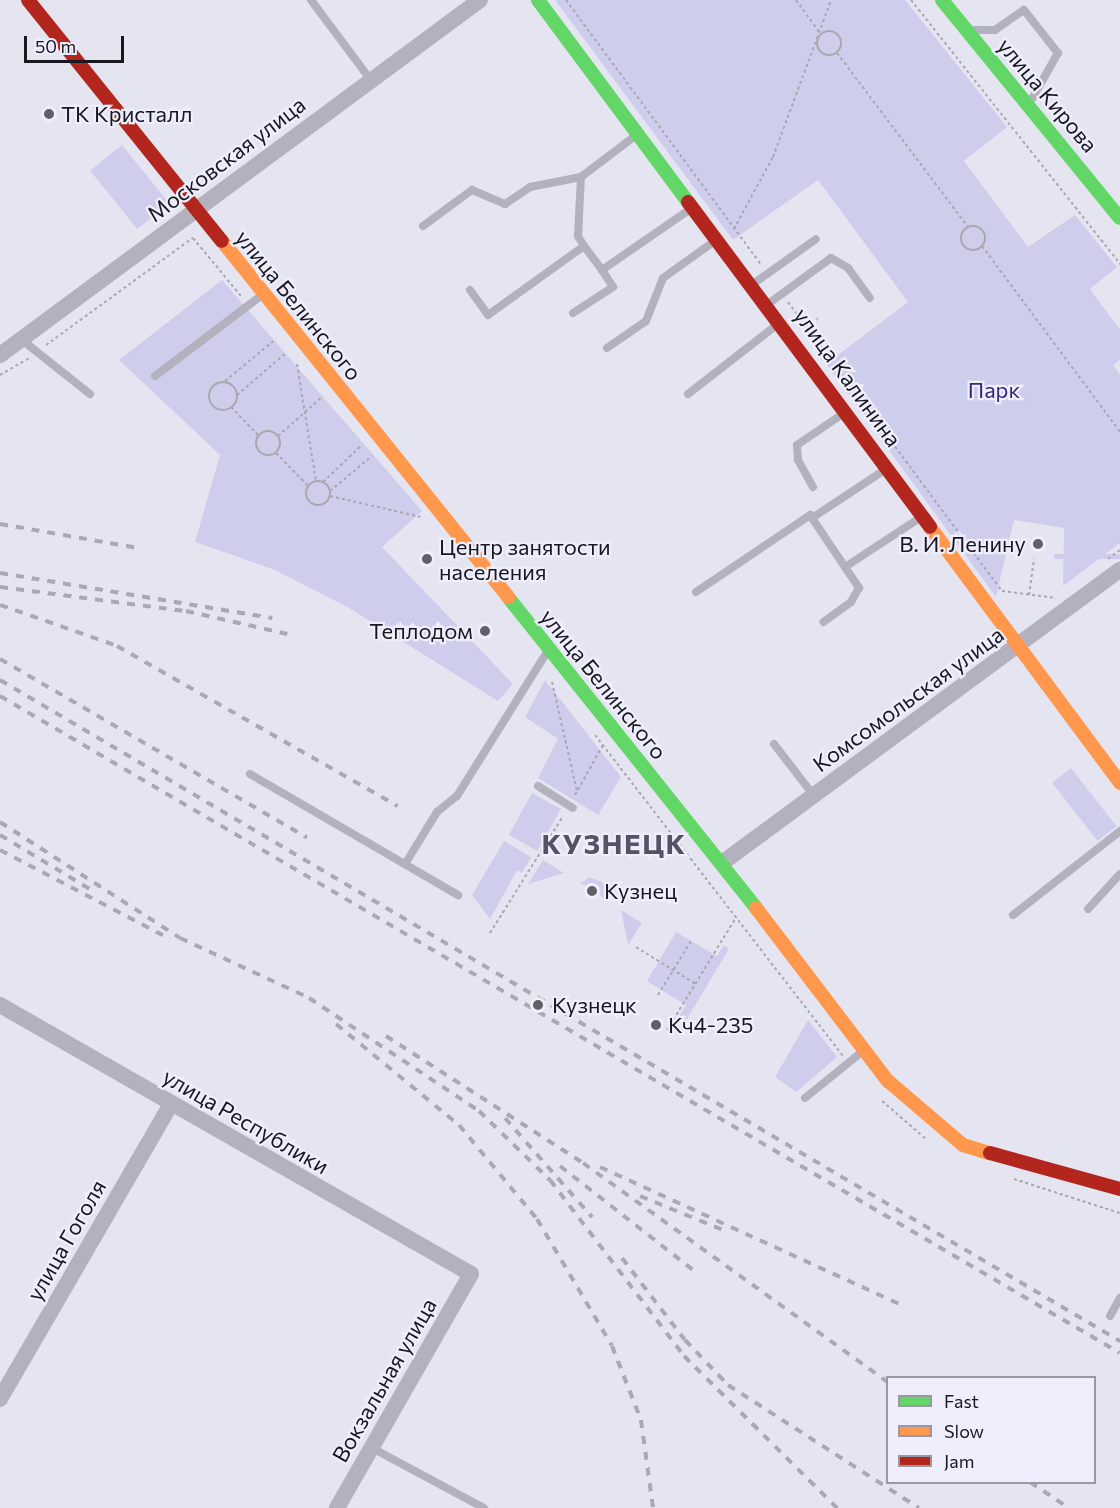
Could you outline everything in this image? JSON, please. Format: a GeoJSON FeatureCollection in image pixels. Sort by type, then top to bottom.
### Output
{"type":"FeatureCollection","features":[{"type":"Feature","properties":{"kind":"street","name":"улица Белинского"},"geometry":{"type":"LineString","coordinates":[[28,0],[194,210],[722,863],[888,1081],[963,1145],[1120,1189]]}},
{"type":"Feature","properties":{"kind":"street","name":"Московская улица"},"geometry":{"type":"LineString","coordinates":[[0,355],[370,79],[480,0]]}},
{"type":"Feature","properties":{"kind":"street","name":"улица Калинина"},"geometry":{"type":"LineString","coordinates":[[538,0],[641,132],[1120,783]]}},
{"type":"Feature","properties":{"kind":"street","name":"улица Кирова"},"geometry":{"type":"LineString","coordinates":[[942,0],[1120,218]]}},
{"type":"Feature","properties":{"kind":"street","name":"Комсомольская улица"},"geometry":{"type":"LineString","coordinates":[[722,863],[1020,646],[1120,570]]}},
{"type":"Feature","properties":{"kind":"street","name":"улица Республики"},"geometry":{"type":"LineString","coordinates":[[0,1005],[471,1275]]}},
{"type":"Feature","properties":{"kind":"street","name":"улица Гоголя"},"geometry":{"type":"LineString","coordinates":[[0,1399],[171,1104]]}},
{"type":"Feature","properties":{"kind":"street","name":"Вокзальная улица"},"geometry":{"type":"LineString","coordinates":[[337,1508],[471,1275]]}},
{"type":"Feature","properties":{"kind":"lane"},"geometry":{"type":"LineString","coordinates":[[311,0],[370,79]]}},
{"type":"Feature","properties":{"kind":"lane"},"geometry":{"type":"LineString","coordinates":[[966,30],[995,30],[1024,10],[1058,53],[1029,104]]}},
{"type":"Feature","properties":{"kind":"lane"},"geometry":{"type":"LineString","coordinates":[[423,226],[472,190],[505,204],[530,187],[581,177],[641,132]]}},
{"type":"Feature","properties":{"kind":"lane"},"geometry":{"type":"LineString","coordinates":[[573,312],[612,287],[578,236],[581,177]]}},
{"type":"Feature","properties":{"kind":"lane"},"geometry":{"type":"LineString","coordinates":[[602,270],[695,206]]}},
{"type":"Feature","properties":{"kind":"lane"},"geometry":{"type":"LineString","coordinates":[[608,348],[646,321],[663,278],[719,238]]}},
{"type":"Feature","properties":{"kind":"lane"},"geometry":{"type":"LineString","coordinates":[[753,284],[816,239]]}},
{"type":"Feature","properties":{"kind":"lane"},"geometry":{"type":"LineString","coordinates":[[470,291],[488,315],[584,246]]}},
{"type":"Feature","properties":{"kind":"lane"},"geometry":{"type":"LineString","coordinates":[[768,304],[831,258],[848,268],[870,298]]}},
{"type":"Feature","properties":{"kind":"lane"},"geometry":{"type":"LineString","coordinates":[[155,376],[263,294]]}},
{"type":"Feature","properties":{"kind":"lane"},"geometry":{"type":"LineString","coordinates":[[688,394],[781,321]]}},
{"type":"Feature","properties":{"kind":"lane"},"geometry":{"type":"LineString","coordinates":[[22,340],[90,394]]}},
{"type":"Feature","properties":{"kind":"lane"},"geometry":{"type":"LineString","coordinates":[[813,487],[798,460],[797,445],[847,411]]}},
{"type":"Feature","properties":{"kind":"lane"},"geometry":{"type":"LineString","coordinates":[[696,592],[888,468]]}},
{"type":"Feature","properties":{"kind":"lane"},"geometry":{"type":"LineString","coordinates":[[845,567],[924,516]]}},
{"type":"Feature","properties":{"kind":"lane"},"geometry":{"type":"LineString","coordinates":[[812,518],[859,588],[851,602],[822,622]]}},
{"type":"Feature","properties":{"kind":"lane"},"geometry":{"type":"LineString","coordinates":[[405,864],[437,812],[457,796],[549,649]]}},
{"type":"Feature","properties":{"kind":"lane"},"geometry":{"type":"LineString","coordinates":[[774,744],[813,796]]}},
{"type":"Feature","properties":{"kind":"lane"},"geometry":{"type":"LineString","coordinates":[[250,774],[458,895]]}},
{"type":"Feature","properties":{"kind":"lane"},"geometry":{"type":"LineString","coordinates":[[538,786],[571,807]]}},
{"type":"Feature","properties":{"kind":"lane"},"geometry":{"type":"LineString","coordinates":[[1013,915],[1120,831]]}},
{"type":"Feature","properties":{"kind":"lane"},"geometry":{"type":"LineString","coordinates":[[1088,909],[1120,874]]}},
{"type":"Feature","properties":{"kind":"lane"},"geometry":{"type":"LineString","coordinates":[[805,1098],[864,1050]]}},
{"type":"Feature","properties":{"kind":"lane"},"geometry":{"type":"LineString","coordinates":[[1110,1316],[1120,1298]]}},
{"type":"Feature","properties":{"kind":"lane"},"geometry":{"type":"LineString","coordinates":[[372,1448],[484,1508]]}},
{"type":"Feature","properties":{"kind":"path"},"geometry":{"type":"LineString","coordinates":[[566,0],[767,274]]}},
{"type":"Feature","properties":{"kind":"path"},"geometry":{"type":"LineString","coordinates":[[796,0],[820,33]]}},
{"type":"Feature","properties":{"kind":"path"},"geometry":{"type":"LineString","coordinates":[[734,229],[773,158],[831,0]]}},
{"type":"Feature","properties":{"kind":"path"},"geometry":{"type":"LineString","coordinates":[[911,0],[1120,264]]}},
{"type":"Feature","properties":{"kind":"path"},"geometry":{"type":"LineString","coordinates":[[820,33],[837,34],[841,42],[837,53]]}},
{"type":"Feature","properties":{"kind":"path"},"geometry":{"type":"LineString","coordinates":[[820,33],[817,44],[821,53],[837,53]]}},
{"type":"Feature","properties":{"kind":"path"},"geometry":{"type":"LineString","coordinates":[[837,53],[968,227],[984,233],[982,246],[1120,432]]}},
{"type":"Feature","properties":{"kind":"path"},"geometry":{"type":"LineString","coordinates":[[968,227],[961,238],[965,247],[982,246]]}},
{"type":"Feature","properties":{"kind":"path"},"geometry":{"type":"LineString","coordinates":[[0,375],[36,353],[193,238],[249,305]]}},
{"type":"Feature","properties":{"kind":"path"},"geometry":{"type":"LineString","coordinates":[[782,294],[1002,591],[1056,598]]}},
{"type":"Feature","properties":{"kind":"path"},"geometry":{"type":"LineString","coordinates":[[806,327],[819,318]]}},
{"type":"Feature","properties":{"kind":"path"},"geometry":{"type":"LineString","coordinates":[[269,331],[310,380]]}},
{"type":"Feature","properties":{"kind":"path"},"geometry":{"type":"LineString","coordinates":[[231,407],[221,409],[210,399],[211,389],[225,382],[276,339]]}},
{"type":"Feature","properties":{"kind":"path"},"geometry":{"type":"LineString","coordinates":[[231,407],[237,395],[287,352]]}},
{"type":"Feature","properties":{"kind":"path"},"geometry":{"type":"LineString","coordinates":[[297,364],[316,481]]}},
{"type":"Feature","properties":{"kind":"path"},"geometry":{"type":"LineString","coordinates":[[225,382],[237,395]]}},
{"type":"Feature","properties":{"kind":"path"},"geometry":{"type":"LineString","coordinates":[[316,388],[329,404]]}},
{"type":"Feature","properties":{"kind":"path"},"geometry":{"type":"LineString","coordinates":[[276,453],[279,436],[323,396]]}},
{"type":"Feature","properties":{"kind":"path"},"geometry":{"type":"LineString","coordinates":[[231,407],[258,435],[261,453],[276,453],[308,486],[310,503],[324,504],[330,496],[323,482],[316,481],[308,486]]}},
{"type":"Feature","properties":{"kind":"path"},"geometry":{"type":"LineString","coordinates":[[258,435],[271,431],[279,436]]}},
{"type":"Feature","properties":{"kind":"path"},"geometry":{"type":"LineString","coordinates":[[356,437],[379,465]]}},
{"type":"Feature","properties":{"kind":"path"},"geometry":{"type":"LineString","coordinates":[[323,482],[362,445]]}},
{"type":"Feature","properties":{"kind":"path"},"geometry":{"type":"LineString","coordinates":[[330,492],[372,456]]}},
{"type":"Feature","properties":{"kind":"path"},"geometry":{"type":"LineString","coordinates":[[330,496],[421,517]]}},
{"type":"Feature","properties":{"kind":"path"},"geometry":{"type":"LineString","coordinates":[[414,508],[428,526]]}},
{"type":"Feature","properties":{"kind":"path"},"geometry":{"type":"LineString","coordinates":[[1029,595],[1034,558]]}},
{"type":"Feature","properties":{"kind":"path"},"geometry":{"type":"LineString","coordinates":[[539,665],[560,691]]}},
{"type":"Feature","properties":{"kind":"path"},"geometry":{"type":"LineString","coordinates":[[552,682],[577,792]]}},
{"type":"Feature","properties":{"kind":"path"},"geometry":{"type":"LineString","coordinates":[[588,727],[849,1063]]}},
{"type":"Feature","properties":{"kind":"path"},"geometry":{"type":"LineString","coordinates":[[490,933],[571,807],[603,745]]}},
{"type":"Feature","properties":{"kind":"path"},"geometry":{"type":"LineString","coordinates":[[667,1030],[735,919]]}},
{"type":"Feature","properties":{"kind":"path"},"geometry":{"type":"LineString","coordinates":[[658,995],[692,941]]}},
{"type":"Feature","properties":{"kind":"path"},"geometry":{"type":"LineString","coordinates":[[636,947],[696,984]]}},
{"type":"Feature","properties":{"kind":"path"},"geometry":{"type":"LineString","coordinates":[[880,1099],[934,1143]]}},
{"type":"Feature","properties":{"kind":"path"},"geometry":{"type":"LineString","coordinates":[[1005,1176],[1120,1213]]}},
{"type":"Feature","properties":{"kind":"green space","name":"Парк"},"geometry":{"type":"Polygon","coordinates":[[[555,0],[905,0],[1007,127],[964,161],[1028,247],[1075,215],[1117,267],[1090,289],[1120,330],[1120,360],[1113,365],[1120,374],[1120,543],[1063,586],[1064,528],[1014,520],[996,597],[826,364],[908,302],[818,180],[733,240],[555,0]]]}},
{"type":"Feature","properties":{"kind":"green space"},"geometry":{"type":"Polygon","coordinates":[[[122,145],[169,203],[137,229],[90,171],[122,145]]]}},
{"type":"Feature","properties":{"kind":"green space"},"geometry":{"type":"Polygon","coordinates":[[[222,280],[422,511],[382,547],[513,684],[498,701],[349,608],[275,570],[195,542],[220,455],[119,360],[222,280]]]}},
{"type":"Feature","properties":{"kind":"green space"},"geometry":{"type":"Polygon","coordinates":[[[1054,554],[1120,554],[1120,559],[1054,559],[1054,554]]]}},
{"type":"Feature","properties":{"kind":"green space"},"geometry":{"type":"Polygon","coordinates":[[[545,680],[621,777],[598,815],[538,778],[558,739],[525,717],[545,680]]]}},
{"type":"Feature","properties":{"kind":"green space"},"geometry":{"type":"Polygon","coordinates":[[[1071,768],[1117,826],[1098,841],[1052,783],[1071,768]]]}},
{"type":"Feature","properties":{"kind":"green space"},"geometry":{"type":"Polygon","coordinates":[[[532,793],[561,809],[538,851],[509,835],[532,793]]]}},
{"type":"Feature","properties":{"kind":"green space"},"geometry":{"type":"Polygon","coordinates":[[[504,841],[531,857],[522,873],[517,870],[490,919],[472,895],[504,841]]]}},
{"type":"Feature","properties":{"kind":"green space"},"geometry":{"type":"Polygon","coordinates":[[[543,860],[564,873],[528,884],[543,860]]]}},
{"type":"Feature","properties":{"kind":"green space"},"geometry":{"type":"Polygon","coordinates":[[[589,877],[604,883],[604,899],[595,888],[580,884],[589,877]]]}},
{"type":"Feature","properties":{"kind":"green space"},"geometry":{"type":"Polygon","coordinates":[[[621,910],[642,923],[628,945],[621,910]]]}},
{"type":"Feature","properties":{"kind":"green space"},"geometry":{"type":"Polygon","coordinates":[[[676,932],[717,956],[724,945],[729,949],[684,1024],[677,1020],[686,1005],[647,981],[676,932]]]}},
{"type":"Feature","properties":{"kind":"green space"},"geometry":{"type":"Polygon","coordinates":[[[808,1020],[837,1057],[796,1092],[775,1077],[808,1020]]]}},
{"type":"Feature","properties":{"kind":"railway"},"geometry":{"type":"LineString","coordinates":[[0,524],[138,548]]}},
{"type":"Feature","properties":{"kind":"railway"},"geometry":{"type":"LineString","coordinates":[[0,573],[272,618]]}},
{"type":"Feature","properties":{"kind":"railway"},"geometry":{"type":"LineString","coordinates":[[0,587],[186,611],[287,634]]}},
{"type":"Feature","properties":{"kind":"railway"},"geometry":{"type":"LineString","coordinates":[[0,605],[117,646],[398,806]]}},
{"type":"Feature","properties":{"kind":"railway"},"geometry":{"type":"LineString","coordinates":[[0,659],[307,838]]}},
{"type":"Feature","properties":{"kind":"railway"},"geometry":{"type":"LineString","coordinates":[[0,680],[1120,1341]]}},
{"type":"Feature","properties":{"kind":"railway"},"geometry":{"type":"LineString","coordinates":[[0,696],[1120,1353]]}},
{"type":"Feature","properties":{"kind":"railway"},"geometry":{"type":"LineString","coordinates":[[0,822],[180,938],[309,998],[479,1111],[550,1180],[684,1356],[837,1508]]}},
{"type":"Feature","properties":{"kind":"railway"},"geometry":{"type":"LineString","coordinates":[[0,835],[93,891]]}},
{"type":"Feature","properties":{"kind":"railway"},"geometry":{"type":"LineString","coordinates":[[0,850],[170,939]]}},
{"type":"Feature","properties":{"kind":"railway"},"geometry":{"type":"LineString","coordinates":[[336,1024],[459,1125],[537,1219],[612,1346],[641,1420],[653,1508]]}},
{"type":"Feature","properties":{"kind":"railway"},"geometry":{"type":"LineString","coordinates":[[386,1036],[583,1163],[886,1381]]}},
{"type":"Feature","properties":{"kind":"railway"},"geometry":{"type":"LineString","coordinates":[[505,1118],[592,1217]]}},
{"type":"Feature","properties":{"kind":"railway"},"geometry":{"type":"LineString","coordinates":[[560,1166],[697,1273]]}},
{"type":"Feature","properties":{"kind":"railway"},"geometry":{"type":"LineString","coordinates":[[600,1167],[901,1305]]}},
{"type":"Feature","properties":{"kind":"railway"},"geometry":{"type":"LineString","coordinates":[[640,1196],[723,1230]]}},
{"type":"Feature","properties":{"kind":"railway"},"geometry":{"type":"LineString","coordinates":[[622,1258],[685,1340],[728,1385],[919,1508]]}},
{"type":"Feature","properties":{"kind":"railway"},"geometry":{"type":"LineString","coordinates":[[1033,1484],[1069,1508]]}},
{"type":"Feature","properties":{"kind":"traffic: fast"},"geometry":{"type":"LineString","coordinates":[[538,0],[688,202]]}},
{"type":"Feature","properties":{"kind":"traffic: fast"},"geometry":{"type":"LineString","coordinates":[[942,0],[1120,218]]}},
{"type":"Feature","properties":{"kind":"traffic: fast"},"geometry":{"type":"LineString","coordinates":[[508,597],[756,908]]}},
{"type":"Feature","properties":{"kind":"traffic: slow"},"geometry":{"type":"LineString","coordinates":[[222,241],[508,597]]}},
{"type":"Feature","properties":{"kind":"traffic: slow"},"geometry":{"type":"LineString","coordinates":[[930,527],[1120,783]]}},
{"type":"Feature","properties":{"kind":"traffic: slow"},"geometry":{"type":"LineString","coordinates":[[756,908],[888,1081],[963,1145],[990,1153]]}},
{"type":"Feature","properties":{"kind":"traffic: jam"},"geometry":{"type":"LineString","coordinates":[[28,0],[222,241]]}},
{"type":"Feature","properties":{"kind":"traffic: jam"},"geometry":{"type":"LineString","coordinates":[[688,202],[930,527]]}},
{"type":"Feature","properties":{"kind":"traffic: jam"},"geometry":{"type":"LineString","coordinates":[[990,1153],[1120,1189]]}},
{"type":"Feature","properties":{"kind":"place","name":"ТК Кристалл"},"geometry":{"type":"Point","coordinates":[49,114]}},
{"type":"Feature","properties":{"kind":"place","name":"В. И. Ленину"},"geometry":{"type":"Point","coordinates":[1038,544]}},
{"type":"Feature","properties":{"kind":"place","name":"Центр занятости населения"},"geometry":{"type":"Point","coordinates":[427,559]}},
{"type":"Feature","properties":{"kind":"place","name":"Теплодом"},"geometry":{"type":"Point","coordinates":[485,631]}},
{"type":"Feature","properties":{"kind":"place","name":"Кузнец"},"geometry":{"type":"Point","coordinates":[592,891]}},
{"type":"Feature","properties":{"kind":"place","name":"Кузнецк"},"geometry":{"type":"Point","coordinates":[538,1005]}},
{"type":"Feature","properties":{"kind":"place","name":"Кч4-235"},"geometry":{"type":"Point","coordinates":[656,1025]}},
{"type":"Feature","properties":{"kind":"district","name":"КУЗНЕЦК"},"geometry":{"type":"Point","coordinates":[614,843]}}]}
